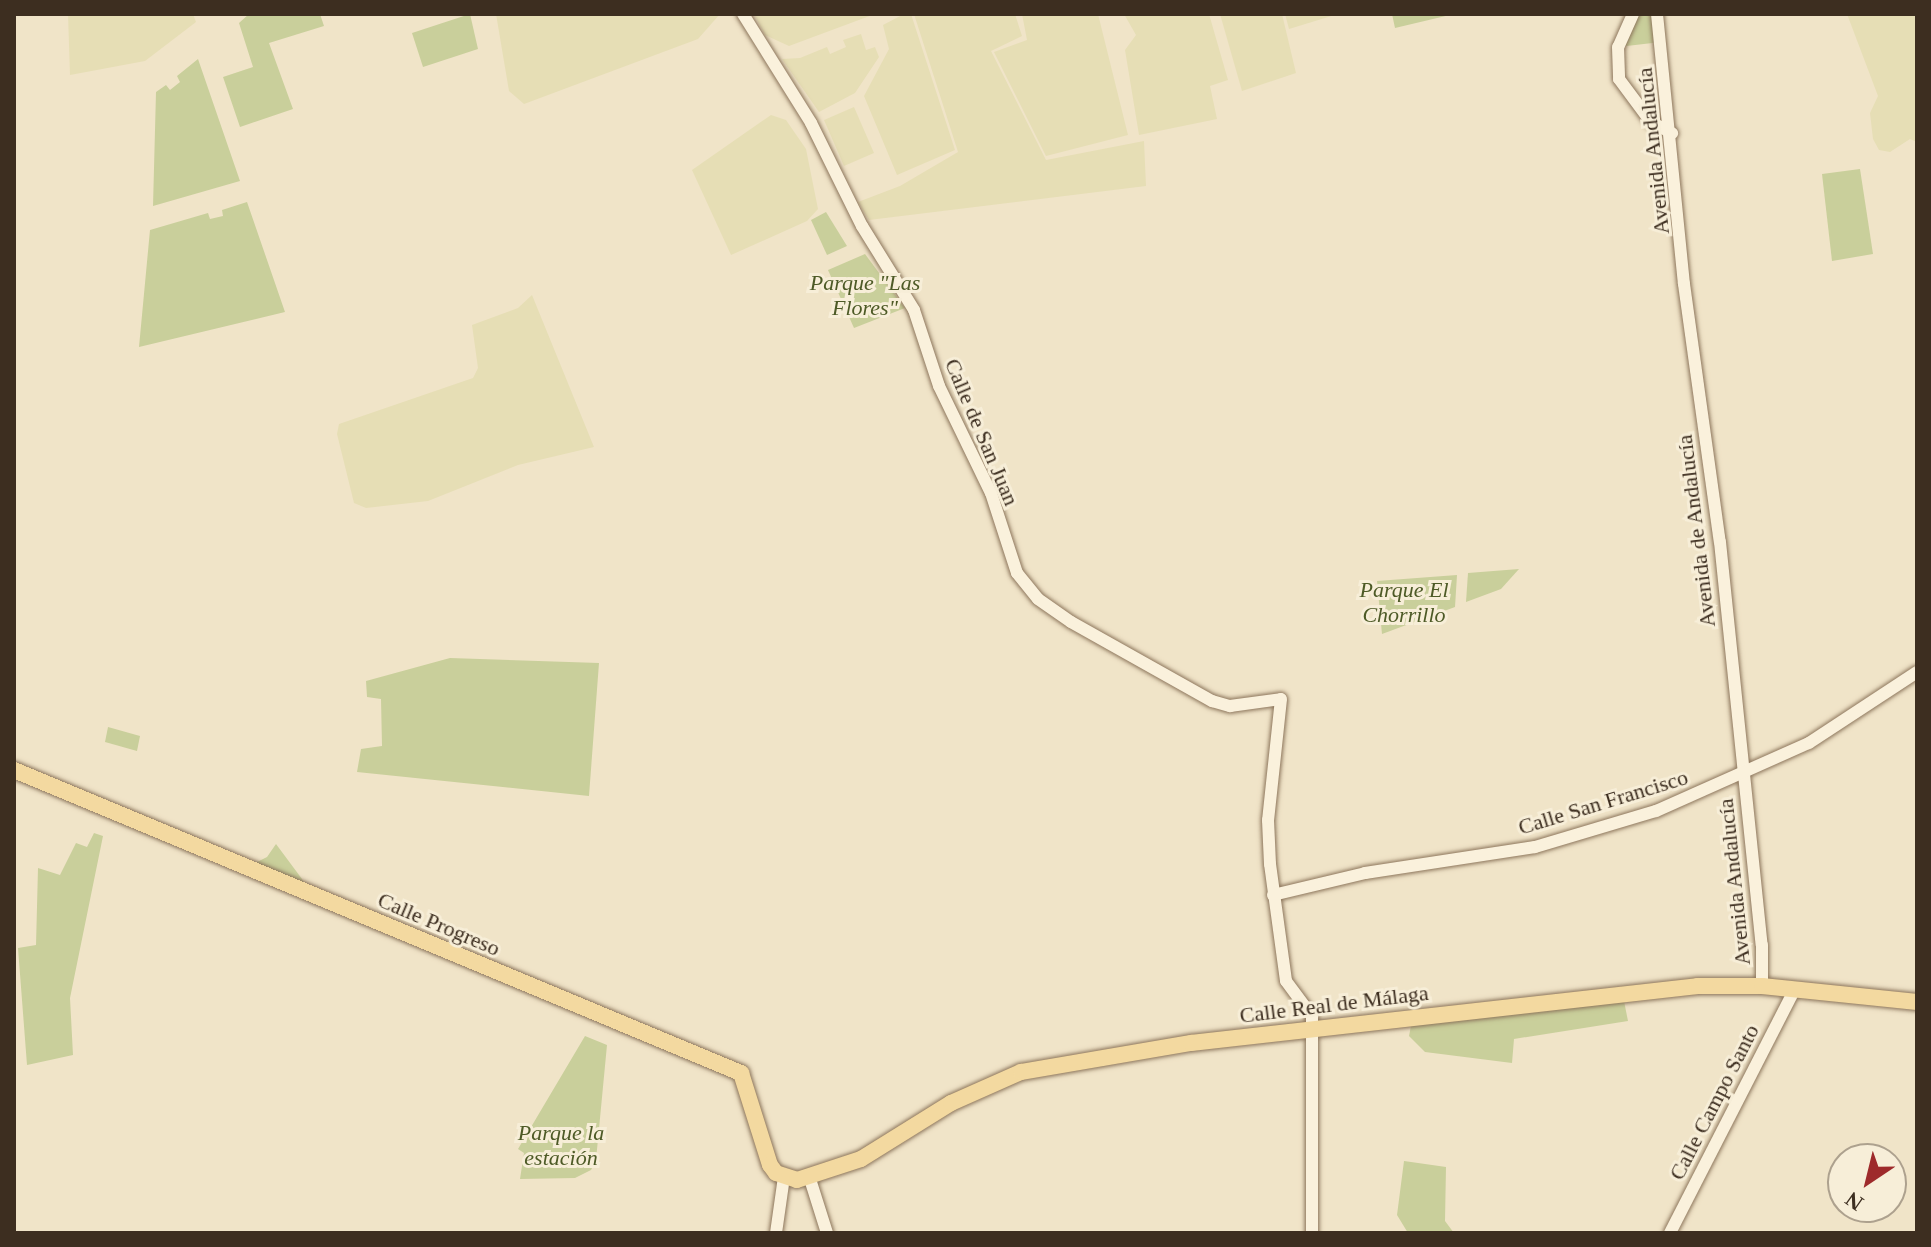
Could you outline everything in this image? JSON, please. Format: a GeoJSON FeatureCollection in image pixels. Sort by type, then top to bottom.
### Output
{"type":"FeatureCollection","features":[{"type":"Feature","properties":{"kind":"main road","name":"Calle Progreso"},"geometry":{"type":"LineString","coordinates":[[14,770],[741,1073],[770,1165],[784,1177]]}},
{"type":"Feature","properties":{"kind":"main road","name":"Calle Real de Málaga"},"geometry":{"type":"LineString","coordinates":[[784,1177],[810,1179],[861,1159],[951,1103],[1021,1072],[1191,1043],[1615,993],[1762,986],[1917,1002]]}},
{"type":"Feature","properties":{"kind":"street","name":"Calle de San Juan"},"geometry":{"type":"LineString","coordinates":[[743,14],[811,123],[850,203],[914,310],[939,386],[991,493],[1017,573],[1038,599],[1152,670],[1230,706],[1281,699],[1268,820],[1273,895]]}},
{"type":"Feature","properties":{"kind":"street"},"geometry":{"type":"LineString","coordinates":[[1633,14],[1616,57],[1619,79],[1644,115],[1672,133]]}},
{"type":"Feature","properties":{"kind":"street","name":"Avenida Andalucía"},"geometry":{"type":"LineString","coordinates":[[1657,14],[1672,133],[1684,284]]}},
{"type":"Feature","properties":{"kind":"street","name":"Avenida de Andalucía"},"geometry":{"type":"LineString","coordinates":[[1684,284],[1720,542],[1742,774]]}},
{"type":"Feature","properties":{"kind":"street","name":"Calle San Francisco"},"geometry":{"type":"LineString","coordinates":[[1273,895],[1365,873],[1535,847],[1656,811],[1809,743],[1917,672]]}},
{"type":"Feature","properties":{"kind":"street","name":"Avenida Andalucía"},"geometry":{"type":"LineString","coordinates":[[1742,774],[1762,945],[1762,986]]}},
{"type":"Feature","properties":{"kind":"street"},"geometry":{"type":"LineString","coordinates":[[1273,895],[1286,981],[1312,1016],[1312,1233]]}},
{"type":"Feature","properties":{"kind":"street","name":"Calle Campo Santo"},"geometry":{"type":"LineString","coordinates":[[1670,1233],[1795,989]]}},
{"type":"Feature","properties":{"kind":"street"},"geometry":{"type":"LineString","coordinates":[[776,1233],[784,1177]]}},
{"type":"Feature","properties":{"kind":"street"},"geometry":{"type":"LineString","coordinates":[[810,1179],[827,1233]]}},
{"type":"Feature","properties":{"kind":"shaded area"},"geometry":{"type":"Polygon","coordinates":[[[68,14],[193,14],[196,22],[145,61],[70,75],[68,14]]]}},
{"type":"Feature","properties":{"kind":"shaded area"},"geometry":{"type":"Polygon","coordinates":[[[496,14],[720,14],[698,39],[524,104],[509,91],[496,14]]]}},
{"type":"Feature","properties":{"kind":"shaded area"},"geometry":{"type":"Polygon","coordinates":[[[754,14],[875,14],[789,46],[765,35],[754,14]]]}},
{"type":"Feature","properties":{"kind":"shaded area"},"geometry":{"type":"Polygon","coordinates":[[[904,14],[911,14],[955,150],[897,175],[864,96],[889,49],[883,25],[904,14]]]}},
{"type":"Feature","properties":{"kind":"shaded area"},"geometry":{"type":"Polygon","coordinates":[[[914,14],[1015,14],[1022,36],[991,51],[1046,160],[1144,141],[1146,186],[869,220],[858,202],[900,186],[958,152],[914,14]]]}},
{"type":"Feature","properties":{"kind":"shaded area"},"geometry":{"type":"Polygon","coordinates":[[[1022,14],[1098,14],[1128,135],[1046,156],[994,52],[1027,40],[1022,14]]]}},
{"type":"Feature","properties":{"kind":"shaded area"},"geometry":{"type":"Polygon","coordinates":[[[1124,14],[1209,14],[1228,80],[1210,86],[1217,119],[1139,135],[1125,50],[1136,35],[1124,14]]]}},
{"type":"Feature","properties":{"kind":"shaded area"},"geometry":{"type":"Polygon","coordinates":[[[1220,14],[1282,14],[1296,73],[1242,91],[1220,14]]]}},
{"type":"Feature","properties":{"kind":"shaded area"},"geometry":{"type":"Polygon","coordinates":[[[1285,14],[1338,14],[1289,29],[1285,14]]]}},
{"type":"Feature","properties":{"kind":"shaded area"},"geometry":{"type":"Polygon","coordinates":[[[1847,14],[1917,14],[1917,142],[1910,139],[1890,152],[1879,150],[1873,139],[1870,113],[1878,96],[1847,14]]]}},
{"type":"Feature","properties":{"kind":"shaded area"},"geometry":{"type":"Polygon","coordinates":[[[861,34],[866,50],[875,47],[879,57],[855,93],[819,112],[782,59],[800,58],[827,47],[830,54],[846,47],[843,40],[861,34]]]}},
{"type":"Feature","properties":{"kind":"shaded area"},"geometry":{"type":"Polygon","coordinates":[[[854,107],[874,153],[844,166],[824,120],[854,107]]]}},
{"type":"Feature","properties":{"kind":"shaded area"},"geometry":{"type":"Polygon","coordinates":[[[771,115],[786,120],[806,149],[818,209],[807,221],[731,255],[692,170],[771,115]]]}},
{"type":"Feature","properties":{"kind":"shaded area"},"geometry":{"type":"Polygon","coordinates":[[[532,295],[594,447],[518,465],[428,501],[366,508],[354,503],[337,434],[339,424],[473,378],[478,368],[472,325],[518,308],[532,295]]]}},
{"type":"Feature","properties":{"kind":"green space"},"geometry":{"type":"Polygon","coordinates":[[[249,14],[320,14],[324,26],[269,43],[293,109],[240,127],[223,77],[253,67],[239,23],[249,14]]]}},
{"type":"Feature","properties":{"kind":"green space"},"geometry":{"type":"Polygon","coordinates":[[[470,14],[478,49],[423,67],[412,33],[470,14]]]}},
{"type":"Feature","properties":{"kind":"green space"},"geometry":{"type":"Polygon","coordinates":[[[1392,14],[1454,14],[1395,28],[1392,14]]]}},
{"type":"Feature","properties":{"kind":"green space"},"geometry":{"type":"Polygon","coordinates":[[[1633,14],[1657,14],[1661,42],[1618,47],[1633,14]]]}},
{"type":"Feature","properties":{"kind":"green space"},"geometry":{"type":"Polygon","coordinates":[[[198,59],[240,181],[153,206],[156,92],[166,85],[170,90],[180,82],[177,76],[198,59]]]}},
{"type":"Feature","properties":{"kind":"green space"},"geometry":{"type":"Polygon","coordinates":[[[1860,169],[1873,254],[1832,261],[1822,174],[1860,169]]]}},
{"type":"Feature","properties":{"kind":"green space"},"geometry":{"type":"Polygon","coordinates":[[[247,202],[285,312],[139,347],[150,230],[208,213],[210,219],[223,216],[222,210],[247,202]]]}},
{"type":"Feature","properties":{"kind":"green space"},"geometry":{"type":"Polygon","coordinates":[[[826,212],[847,246],[827,255],[811,220],[826,212]]]}},
{"type":"Feature","properties":{"kind":"green space","name":"Parque \"Las Flores\""},"geometry":{"type":"Polygon","coordinates":[[[865,254],[905,308],[854,328],[828,270],[865,254]]]}},
{"type":"Feature","properties":{"kind":"green space","name":"Parque El Chorrillo"},"geometry":{"type":"Polygon","coordinates":[[[1519,569],[1501,589],[1466,602],[1468,573],[1519,569]]]}},
{"type":"Feature","properties":{"kind":"green space","name":"Parque El Chorrillo"},"geometry":{"type":"Polygon","coordinates":[[[1457,575],[1455,607],[1382,634],[1377,581],[1457,575]]]}},
{"type":"Feature","properties":{"kind":"green space"},"geometry":{"type":"Polygon","coordinates":[[[450,658],[599,663],[589,796],[357,772],[361,749],[382,746],[381,699],[367,697],[366,681],[450,658]]]}},
{"type":"Feature","properties":{"kind":"green space"},"geometry":{"type":"Polygon","coordinates":[[[108,727],[140,736],[137,751],[105,742],[108,727]]]}},
{"type":"Feature","properties":{"kind":"green space"},"geometry":{"type":"Polygon","coordinates":[[[94,833],[103,836],[70,998],[73,1055],[27,1065],[18,948],[36,945],[38,868],[60,875],[76,843],[87,847],[94,833]]]}},
{"type":"Feature","properties":{"kind":"green space"},"geometry":{"type":"Polygon","coordinates":[[[276,844],[309,893],[247,867],[267,857],[276,844]]]}},
{"type":"Feature","properties":{"kind":"green space"},"geometry":{"type":"Polygon","coordinates":[[[1624,1001],[1628,1021],[1514,1039],[1512,1063],[1425,1052],[1409,1036],[1411,1026],[1624,1001]]]}},
{"type":"Feature","properties":{"kind":"green space","name":"Parque la estación"},"geometry":{"type":"Polygon","coordinates":[[[585,1036],[607,1045],[596,1160],[591,1170],[575,1178],[520,1179],[524,1153],[518,1149],[585,1036]]]}},
{"type":"Feature","properties":{"kind":"green space"},"geometry":{"type":"Polygon","coordinates":[[[1404,1161],[1446,1167],[1445,1221],[1454,1233],[1408,1233],[1397,1215],[1404,1161]]]}}]}
